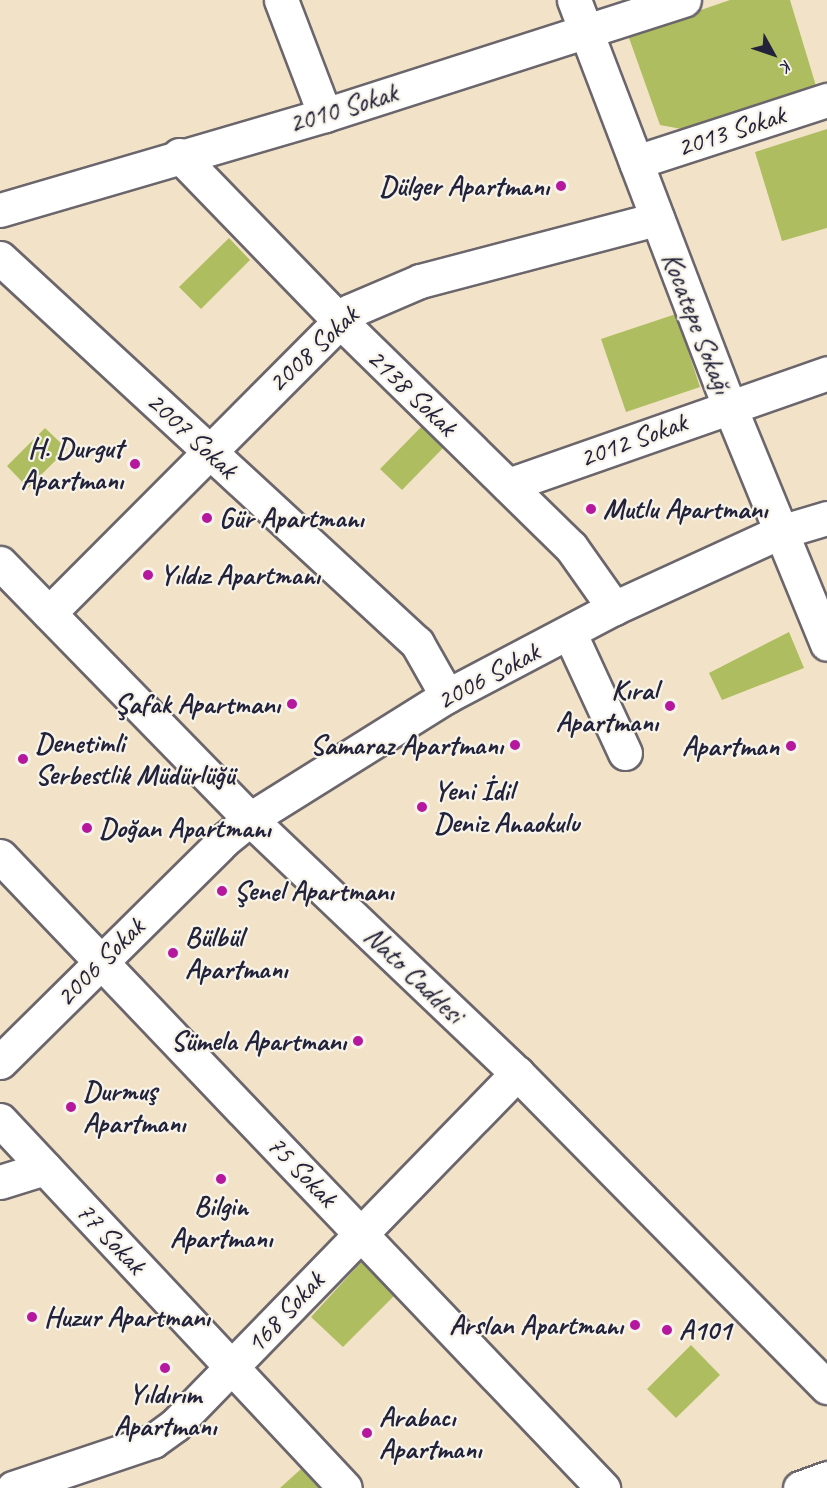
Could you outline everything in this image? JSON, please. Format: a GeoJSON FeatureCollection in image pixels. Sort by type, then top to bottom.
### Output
{"type":"FeatureCollection","features":[{"type":"Feature","properties":{"kind":"street"},"geometry":{"type":"LineString","coordinates":[[281,0],[325,115]]}},
{"type":"Feature","properties":{"kind":"street","name":"Kocatepe Sokağı"},"geometry":{"type":"LineString","coordinates":[[574,0],[729,405],[827,644]]}},
{"type":"Feature","properties":{"kind":"street","name":"2010 Sokak"},"geometry":{"type":"LineString","coordinates":[[0,210],[179,155],[325,115],[684,0]]}},
{"type":"Feature","properties":{"kind":"street","name":"2013 Sokak"},"geometry":{"type":"LineString","coordinates":[[636,162],[827,100]]}},
{"type":"Feature","properties":{"kind":"street","name":"2138 Sokak"},"geometry":{"type":"LineString","coordinates":[[179,155],[339,320],[571,547],[614,608]]}},
{"type":"Feature","properties":{"kind":"street","name":"2008 Sokak"},"geometry":{"type":"LineString","coordinates":[[49,613],[339,320],[363,302],[420,281],[657,219]]}},
{"type":"Feature","properties":{"kind":"street","name":"2007 Sokak"},"geometry":{"type":"LineString","coordinates":[[0,258],[417,643],[447,696]]}},
{"type":"Feature","properties":{"kind":"street","name":"2012 Sokak"},"geometry":{"type":"LineString","coordinates":[[507,485],[729,405],[827,373]]}},
{"type":"Feature","properties":{"kind":"street","name":"2006 Sokak"},"geometry":{"type":"LineString","coordinates":[[0,1062],[100,962],[250,819],[447,696],[570,634],[614,608],[780,532],[827,518]]}},
{"type":"Feature","properties":{"kind":"street","name":"Nato Caddesi"},"geometry":{"type":"LineString","coordinates":[[0,563],[250,819],[517,1073],[827,1387]]}},
{"type":"Feature","properties":{"kind":"street"},"geometry":{"type":"LineString","coordinates":[[570,634],[625,753]]}},
{"type":"Feature","properties":{"kind":"street","name":"75 Sokak"},"geometry":{"type":"LineString","coordinates":[[0,856],[360,1231],[555,1442],[603,1488]]}},
{"type":"Feature","properties":{"kind":"street","name":"168 Sokak"},"geometry":{"type":"LineString","coordinates":[[13,1488],[153,1441],[175,1425],[232,1368],[360,1231],[517,1073]]}},
{"type":"Feature","properties":{"kind":"street","name":"77 Sokak"},"geometry":{"type":"LineString","coordinates":[[0,1120],[345,1488]]}},
{"type":"Feature","properties":{"kind":"street"},"geometry":{"type":"LineString","coordinates":[[0,1182],[45,1168]]}},
{"type":"Feature","properties":{"kind":"street"},"geometry":{"type":"LineString","coordinates":[[800,1488],[827,1478]]}},
{"type":"Feature","properties":{"kind":"green space"},"geometry":{"type":"Polygon","coordinates":[[[730,0],[790,0],[816,86],[687,130],[660,125],[628,35],[730,0]]]}},
{"type":"Feature","properties":{"kind":"green space"},"geometry":{"type":"Polygon","coordinates":[[[827,129],[827,228],[782,241],[755,152],[827,129]]]}},
{"type":"Feature","properties":{"kind":"green space"},"geometry":{"type":"Polygon","coordinates":[[[229,238],[250,260],[201,309],[179,287],[229,238]]]}},
{"type":"Feature","properties":{"kind":"green space"},"geometry":{"type":"Polygon","coordinates":[[[676,314],[700,387],[626,412],[601,339],[676,314]]]}},
{"type":"Feature","properties":{"kind":"green space"},"geometry":{"type":"Polygon","coordinates":[[[425,423],[447,444],[402,490],[380,469],[425,423]]]}},
{"type":"Feature","properties":{"kind":"green space"},"geometry":{"type":"Polygon","coordinates":[[[45,428],[67,449],[28,488],[7,466],[45,428]]]}},
{"type":"Feature","properties":{"kind":"green space"},"geometry":{"type":"Polygon","coordinates":[[[789,632],[804,668],[722,700],[709,673],[789,632]]]}},
{"type":"Feature","properties":{"kind":"green space"},"geometry":{"type":"Polygon","coordinates":[[[362,1261],[394,1296],[343,1347],[311,1317],[362,1261]]]}},
{"type":"Feature","properties":{"kind":"green space"},"geometry":{"type":"Polygon","coordinates":[[[691,1345],[720,1375],[676,1418],[647,1389],[691,1345]]]}},
{"type":"Feature","properties":{"kind":"green space"},"geometry":{"type":"Polygon","coordinates":[[[301,1469],[319,1488],[280,1488],[301,1469]]]}},
{"type":"Feature","properties":{"kind":"place","name":"Dülger Apartmanı"},"geometry":{"type":"Point","coordinates":[561,186]}},
{"type":"Feature","properties":{"kind":"place","name":"H. Durgut Apartmanı"},"geometry":{"type":"Point","coordinates":[135,464]}},
{"type":"Feature","properties":{"kind":"place","name":"Mutlu Apartmanı"},"geometry":{"type":"Point","coordinates":[591,509]}},
{"type":"Feature","properties":{"kind":"place","name":"Gür Apartmanı"},"geometry":{"type":"Point","coordinates":[207,518]}},
{"type":"Feature","properties":{"kind":"place","name":"Yıldız Apartmanı"},"geometry":{"type":"Point","coordinates":[148,575]}},
{"type":"Feature","properties":{"kind":"place","name":"Şafak Apartmanı"},"geometry":{"type":"Point","coordinates":[292,704]}},
{"type":"Feature","properties":{"kind":"place","name":"Kıral Apartmanı"},"geometry":{"type":"Point","coordinates":[670,706]}},
{"type":"Feature","properties":{"kind":"place","name":"Samaraz Apartmanı"},"geometry":{"type":"Point","coordinates":[515,745]}},
{"type":"Feature","properties":{"kind":"place","name":"Apartman"},"geometry":{"type":"Point","coordinates":[791,746]}},
{"type":"Feature","properties":{"kind":"place","name":"Denetimli Serbestlik Müdürlüğü"},"geometry":{"type":"Point","coordinates":[23,759]}},
{"type":"Feature","properties":{"kind":"place","name":"Yeni İdil Deniz Anaokulu"},"geometry":{"type":"Point","coordinates":[422,807]}},
{"type":"Feature","properties":{"kind":"place","name":"Doğan Apartmanı"},"geometry":{"type":"Point","coordinates":[87,828]}},
{"type":"Feature","properties":{"kind":"place","name":"Şenel Apartmanı"},"geometry":{"type":"Point","coordinates":[222,891]}},
{"type":"Feature","properties":{"kind":"place","name":"Bülbül Apartmanı"},"geometry":{"type":"Point","coordinates":[173,953]}},
{"type":"Feature","properties":{"kind":"place","name":"Sümela Apartmanı"},"geometry":{"type":"Point","coordinates":[358,1041]}},
{"type":"Feature","properties":{"kind":"place","name":"Durmuş Apartmanı"},"geometry":{"type":"Point","coordinates":[71,1107]}},
{"type":"Feature","properties":{"kind":"place","name":"Bilgin Apartmanı"},"geometry":{"type":"Point","coordinates":[221,1179]}},
{"type":"Feature","properties":{"kind":"place","name":"Huzur Apartmanı"},"geometry":{"type":"Point","coordinates":[32,1317]}},
{"type":"Feature","properties":{"kind":"place","name":"Arslan Apartmanı"},"geometry":{"type":"Point","coordinates":[635,1325]}},
{"type":"Feature","properties":{"kind":"place","name":"A101"},"geometry":{"type":"Point","coordinates":[667,1330]}},
{"type":"Feature","properties":{"kind":"place","name":"Yıldırım Apartmanı"},"geometry":{"type":"Point","coordinates":[165,1368]}},
{"type":"Feature","properties":{"kind":"place","name":"Arabacı Apartmanı"},"geometry":{"type":"Point","coordinates":[367,1433]}}]}
